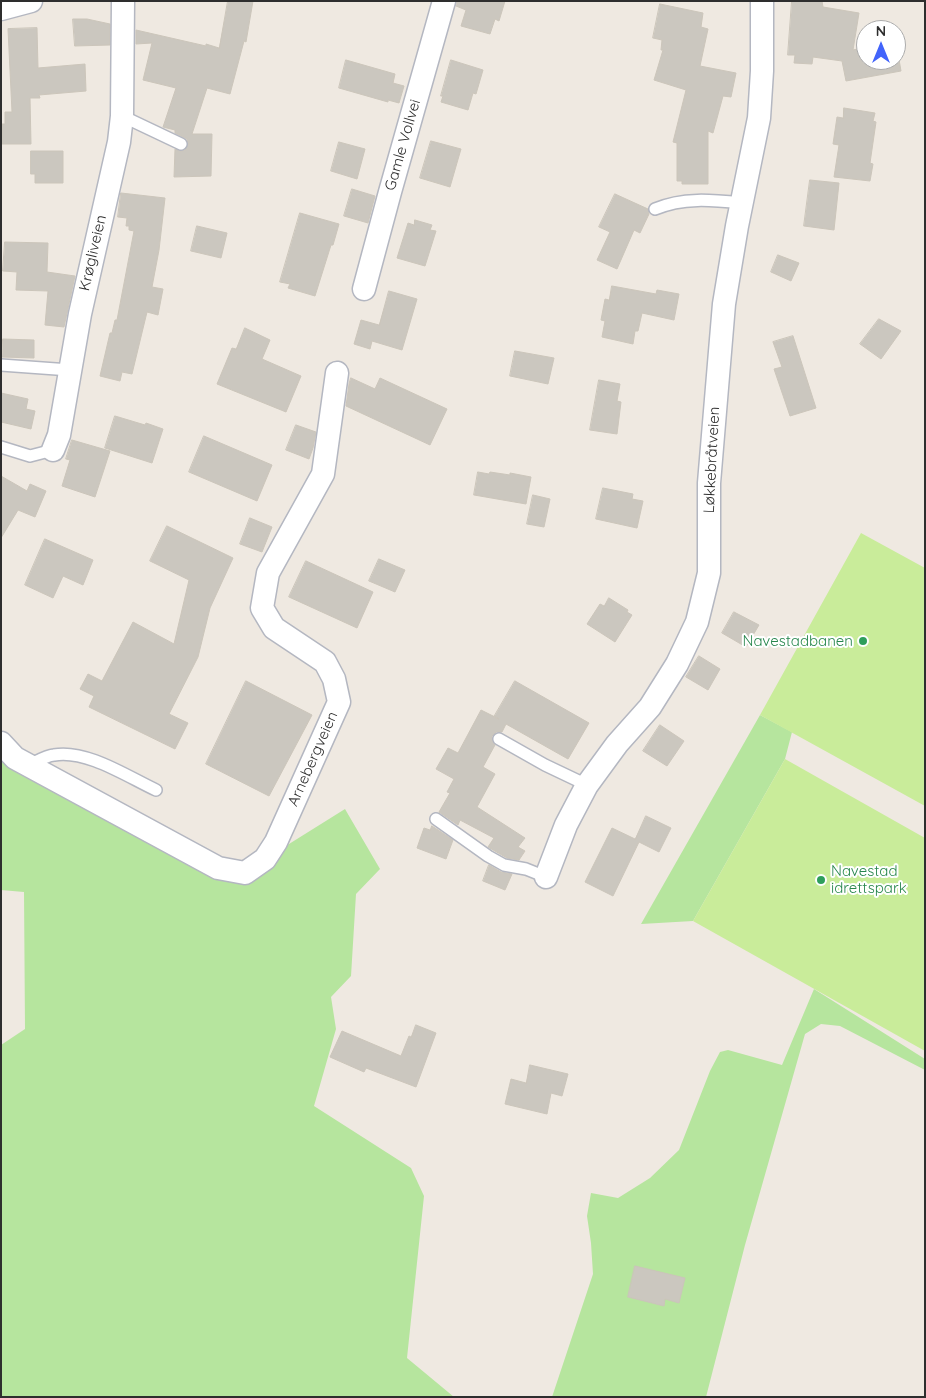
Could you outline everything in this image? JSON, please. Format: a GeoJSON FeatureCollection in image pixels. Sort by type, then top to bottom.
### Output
{"type":"FeatureCollection","features":[{"type":"Feature","properties":{"kind":"street"},"geometry":{"type":"LineString","coordinates":[[1,9],[31,1]]}},
{"type":"Feature","properties":{"kind":"street","name":"Krøgliveien"},"geometry":{"type":"LineString","coordinates":[[53,450],[59,435],[96,240],[119,142],[122,116],[123,1]]}},
{"type":"Feature","properties":{"kind":"street","name":"Gamle Vollvei"},"geometry":{"type":"LineString","coordinates":[[364,289],[444,1]]}},
{"type":"Feature","properties":{"kind":"street","name":"Løkkebråtveien"},"geometry":{"type":"LineString","coordinates":[[546,877],[566,825],[587,785],[617,744],[650,707],[677,664],[697,622],[709,573],[709,483],[724,304],[758,118],[762,71],[762,1]]}},
{"type":"Feature","properties":{"kind":"street","name":"Arnebergveien"},"geometry":{"type":"LineString","coordinates":[[1,743],[15,758],[218,868],[245,873],[265,859],[276,842],[338,702],[334,680],[325,662],[274,628],[262,608],[268,573],[323,474],[337,373]]}},
{"type":"Feature","properties":{"kind":"lane"},"geometry":{"type":"LineString","coordinates":[[122,116],[181,144]]}},
{"type":"Feature","properties":{"kind":"lane"},"geometry":{"type":"LineString","coordinates":[[655,209],[666,204],[690,200],[742,203]]}},
{"type":"Feature","properties":{"kind":"lane"},"geometry":{"type":"LineString","coordinates":[[1,365],[70,370]]}},
{"type":"Feature","properties":{"kind":"lane","name":"Krøgliveien"},"geometry":{"type":"LineString","coordinates":[[1,447],[30,456],[53,450]]}},
{"type":"Feature","properties":{"kind":"lane"},"geometry":{"type":"LineString","coordinates":[[499,739],[587,785]]}},
{"type":"Feature","properties":{"kind":"lane"},"geometry":{"type":"LineString","coordinates":[[28,765],[53,754],[69,754],[89,758],[156,790]]}},
{"type":"Feature","properties":{"kind":"lane"},"geometry":{"type":"LineString","coordinates":[[436,819],[488,856],[504,865],[526,869],[546,877]]}},
{"type":"Feature","properties":{"kind":"green space","name":"Navestadbanen"},"geometry":{"type":"Polygon","coordinates":[[[861,533],[925,568],[925,806],[760,715],[861,533]]]}},
{"type":"Feature","properties":{"kind":"green space"},"geometry":{"type":"Polygon","coordinates":[[[760,715],[792,732],[785,759],[693,921],[641,924],[760,715]]]}},
{"type":"Feature","properties":{"kind":"green space"},"geometry":{"type":"Polygon","coordinates":[[[1,743],[218,868],[265,859],[345,809],[380,869],[356,894],[351,976],[331,997],[336,1029],[314,1106],[411,1168],[424,1196],[407,1358],[454,1397],[1,1397],[1,1045],[25,1029],[24,892],[1,890],[1,743]]]}},
{"type":"Feature","properties":{"kind":"green space","name":"Navestad idrettspark"},"geometry":{"type":"Polygon","coordinates":[[[785,759],[925,838],[925,1051],[693,921],[785,759]]]}},
{"type":"Feature","properties":{"kind":"green space"},"geometry":{"type":"Polygon","coordinates":[[[814,989],[925,1059],[925,1070],[840,1026],[821,1024],[805,1034],[745,1245],[706,1397],[552,1397],[593,1274],[587,1216],[591,1193],[618,1198],[650,1178],[679,1150],[710,1071],[720,1052],[728,1050],[782,1065],[814,989]]]}},
{"type":"Feature","properties":{"kind":"building"},"geometry":{"type":"Polygon","coordinates":[[[228,1],[253,1],[246,42],[244,41],[230,94],[207,88],[192,134],[212,134],[211,176],[174,177],[175,149],[185,150],[188,144],[187,139],[175,133],[175,130],[163,127],[176,88],[143,80],[152,43],[136,44],[136,30],[219,48],[228,1]]]}},
{"type":"Feature","properties":{"kind":"building"},"geometry":{"type":"Polygon","coordinates":[[[457,1],[505,1],[499,21],[495,19],[490,34],[461,26],[466,10],[456,6],[457,1]]]}},
{"type":"Feature","properties":{"kind":"building"},"geometry":{"type":"Polygon","coordinates":[[[792,1],[822,1],[823,7],[859,13],[858,20],[856,20],[853,50],[856,49],[856,70],[901,71],[846,81],[842,61],[813,57],[812,64],[794,63],[795,55],[788,55],[792,1]]]}},
{"type":"Feature","properties":{"kind":"building"},"geometry":{"type":"Polygon","coordinates":[[[660,4],[703,13],[701,27],[708,29],[700,66],[736,73],[731,97],[723,96],[713,133],[708,131],[708,184],[682,184],[682,181],[677,181],[677,143],[673,142],[686,90],[654,80],[663,50],[661,50],[662,40],[653,38],[660,4]]]}},
{"type":"Feature","properties":{"kind":"building"},"geometry":{"type":"Polygon","coordinates":[[[73,19],[87,19],[110,24],[110,45],[75,46],[73,19]]]}},
{"type":"Feature","properties":{"kind":"building"},"geometry":{"type":"Polygon","coordinates":[[[37,28],[38,68],[85,64],[86,91],[39,95],[40,98],[30,98],[31,144],[2,144],[2,124],[5,124],[5,112],[12,112],[8,29],[37,28]]]}},
{"type":"Feature","properties":{"kind":"building"},"geometry":{"type":"Polygon","coordinates":[[[346,60],[395,74],[393,83],[404,86],[399,103],[388,100],[388,102],[339,88],[346,60]]]}},
{"type":"Feature","properties":{"kind":"building"},"geometry":{"type":"Polygon","coordinates":[[[451,60],[483,70],[476,94],[473,93],[468,110],[441,102],[451,60]]]}},
{"type":"Feature","properties":{"kind":"building"},"geometry":{"type":"Polygon","coordinates":[[[844,108],[875,113],[873,121],[876,122],[870,163],[873,164],[870,181],[834,177],[839,145],[833,144],[837,117],[843,118],[844,108]]]}},
{"type":"Feature","properties":{"kind":"building"},"geometry":{"type":"Polygon","coordinates":[[[431,141],[461,149],[450,187],[420,178],[431,141]]]}},
{"type":"Feature","properties":{"kind":"building"},"geometry":{"type":"Polygon","coordinates":[[[339,142],[365,149],[357,179],[331,171],[339,142]]]}},
{"type":"Feature","properties":{"kind":"building"},"geometry":{"type":"Polygon","coordinates":[[[31,151],[63,151],[63,183],[35,183],[35,174],[31,174],[31,151]]]}},
{"type":"Feature","properties":{"kind":"building"},"geometry":{"type":"Polygon","coordinates":[[[810,180],[839,183],[834,230],[804,226],[810,180]]]}},
{"type":"Feature","properties":{"kind":"building"},"geometry":{"type":"Polygon","coordinates":[[[352,189],[375,196],[368,223],[344,216],[352,189]]]}},
{"type":"Feature","properties":{"kind":"building"},"geometry":{"type":"Polygon","coordinates":[[[121,193],[165,198],[159,250],[152,287],[163,289],[158,315],[147,312],[132,374],[122,372],[120,381],[100,376],[110,333],[112,333],[115,320],[117,320],[134,231],[129,230],[129,226],[126,226],[127,218],[118,217],[121,193]]]}},
{"type":"Feature","properties":{"kind":"building"},"geometry":{"type":"Polygon","coordinates":[[[615,194],[648,209],[649,214],[640,233],[634,230],[617,269],[597,260],[610,232],[599,227],[615,194]]]}},
{"type":"Feature","properties":{"kind":"building"},"geometry":{"type":"Polygon","coordinates":[[[300,213],[339,224],[315,296],[288,288],[290,284],[280,282],[300,213]]]}},
{"type":"Feature","properties":{"kind":"building"},"geometry":{"type":"Polygon","coordinates":[[[415,220],[432,225],[430,230],[436,231],[425,266],[397,258],[408,223],[414,225],[415,220]]]}},
{"type":"Feature","properties":{"kind":"building"},"geometry":{"type":"Polygon","coordinates":[[[197,226],[227,233],[221,258],[191,251],[197,226]]]}},
{"type":"Feature","properties":{"kind":"building"},"geometry":{"type":"Polygon","coordinates":[[[5,242],[48,243],[47,272],[75,276],[64,327],[45,325],[48,291],[16,290],[17,272],[3,271],[5,242]]]}},
{"type":"Feature","properties":{"kind":"building"},"geometry":{"type":"Polygon","coordinates":[[[778,255],[799,263],[791,281],[771,272],[778,255]]]}},
{"type":"Feature","properties":{"kind":"building"},"geometry":{"type":"Polygon","coordinates":[[[612,286],[656,294],[657,290],[679,294],[674,320],[642,313],[638,331],[635,331],[633,344],[602,337],[605,321],[601,320],[605,299],[609,300],[612,286]]]}},
{"type":"Feature","properties":{"kind":"building"},"geometry":{"type":"Polygon","coordinates":[[[389,291],[417,299],[402,350],[372,341],[370,349],[354,344],[361,320],[379,325],[389,291]]]}},
{"type":"Feature","properties":{"kind":"building"},"geometry":{"type":"Polygon","coordinates":[[[879,319],[901,331],[881,359],[860,344],[879,319]]]}},
{"type":"Feature","properties":{"kind":"building"},"geometry":{"type":"Polygon","coordinates":[[[245,328],[270,340],[262,359],[301,376],[286,412],[217,384],[232,348],[236,349],[245,328]]]}},
{"type":"Feature","properties":{"kind":"building"},"geometry":{"type":"Polygon","coordinates":[[[793,336],[816,408],[790,416],[774,369],[782,367],[773,342],[793,336]]]}},
{"type":"Feature","properties":{"kind":"building"},"geometry":{"type":"Polygon","coordinates":[[[3,339],[34,340],[34,358],[2,357],[3,339]]]}},
{"type":"Feature","properties":{"kind":"building"},"geometry":{"type":"Polygon","coordinates":[[[515,351],[554,358],[548,384],[510,376],[515,351]]]}},
{"type":"Feature","properties":{"kind":"building"},"geometry":{"type":"Polygon","coordinates":[[[351,378],[375,389],[380,378],[447,409],[430,445],[346,406],[351,378]]]}},
{"type":"Feature","properties":{"kind":"building"},"geometry":{"type":"Polygon","coordinates":[[[599,380],[620,384],[617,401],[621,402],[617,434],[590,430],[599,380]]]}},
{"type":"Feature","properties":{"kind":"building"},"geometry":{"type":"Polygon","coordinates":[[[1,393],[28,399],[26,409],[35,411],[31,429],[1,422],[1,393]]]}},
{"type":"Feature","properties":{"kind":"building"},"geometry":{"type":"Polygon","coordinates":[[[115,416],[163,429],[152,463],[105,448],[115,416]]]}},
{"type":"Feature","properties":{"kind":"building"},"geometry":{"type":"Polygon","coordinates":[[[296,425],[316,432],[309,459],[286,450],[296,425]]]}},
{"type":"Feature","properties":{"kind":"building"},"geometry":{"type":"Polygon","coordinates":[[[204,436],[272,465],[257,501],[189,472],[204,436]]]}},
{"type":"Feature","properties":{"kind":"building"},"geometry":{"type":"Polygon","coordinates":[[[72,440],[110,451],[95,497],[62,486],[70,460],[66,459],[72,440]]]}},
{"type":"Feature","properties":{"kind":"building"},"geometry":{"type":"Polygon","coordinates":[[[478,472],[510,475],[510,473],[531,477],[526,504],[474,495],[478,472]]]}},
{"type":"Feature","properties":{"kind":"building"},"geometry":{"type":"Polygon","coordinates":[[[1,476],[27,491],[30,484],[46,491],[35,517],[18,510],[1,538],[1,476]]]}},
{"type":"Feature","properties":{"kind":"building"},"geometry":{"type":"Polygon","coordinates":[[[603,488],[633,494],[632,499],[643,501],[637,528],[596,519],[603,488]]]}},
{"type":"Feature","properties":{"kind":"building"},"geometry":{"type":"Polygon","coordinates":[[[533,495],[550,499],[544,527],[527,524],[533,495]]]}},
{"type":"Feature","properties":{"kind":"building"},"geometry":{"type":"Polygon","coordinates":[[[250,518],[272,527],[262,552],[240,544],[250,518]]]}},
{"type":"Feature","properties":{"kind":"building"},"geometry":{"type":"Polygon","coordinates":[[[167,526],[233,558],[210,608],[198,657],[169,714],[188,723],[175,749],[89,707],[94,696],[80,689],[88,674],[102,681],[133,622],[174,644],[189,580],[150,561],[167,526]]]}},
{"type":"Feature","properties":{"kind":"building"},"geometry":{"type":"Polygon","coordinates":[[[45,539],[93,560],[83,585],[63,576],[53,598],[25,585],[45,539]]]}},
{"type":"Feature","properties":{"kind":"building"},"geometry":{"type":"Polygon","coordinates":[[[379,559],[405,570],[395,592],[369,581],[379,559]]]}},
{"type":"Feature","properties":{"kind":"building"},"geometry":{"type":"Polygon","coordinates":[[[306,561],[373,592],[357,628],[289,597],[306,561]]]}},
{"type":"Feature","properties":{"kind":"building"},"geometry":{"type":"Polygon","coordinates":[[[609,598],[628,610],[627,612],[632,615],[615,642],[587,624],[600,604],[604,606],[609,598]]]}},
{"type":"Feature","properties":{"kind":"building"},"geometry":{"type":"Polygon","coordinates":[[[734,612],[759,625],[746,647],[722,633],[734,612]]]}},
{"type":"Feature","properties":{"kind":"building"},"geometry":{"type":"Polygon","coordinates":[[[699,656],[720,669],[708,690],[686,677],[699,656]]]}},
{"type":"Feature","properties":{"kind":"building"},"geometry":{"type":"Polygon","coordinates":[[[246,681],[312,715],[269,796],[206,764],[246,681]]]}},
{"type":"Feature","properties":{"kind":"building"},"geometry":{"type":"Polygon","coordinates":[[[515,681],[589,723],[568,759],[506,724],[502,732],[496,732],[492,736],[495,745],[483,767],[495,774],[477,807],[525,838],[518,847],[525,851],[519,860],[507,858],[488,847],[494,838],[460,820],[458,825],[439,812],[450,793],[447,792],[454,779],[436,769],[448,748],[458,753],[481,710],[494,717],[515,681]]]}},
{"type":"Feature","properties":{"kind":"building"},"geometry":{"type":"Polygon","coordinates":[[[660,725],[684,741],[667,766],[643,751],[660,725]]]}},
{"type":"Feature","properties":{"kind":"building"},"geometry":{"type":"Polygon","coordinates":[[[646,816],[671,828],[659,852],[639,842],[613,896],[585,882],[612,828],[635,839],[646,816]]]}},
{"type":"Feature","properties":{"kind":"building"},"geometry":{"type":"Polygon","coordinates":[[[432,826],[453,840],[446,859],[417,848],[424,828],[430,830],[432,826]]]}},
{"type":"Feature","properties":{"kind":"building"},"geometry":{"type":"Polygon","coordinates":[[[489,865],[501,872],[512,874],[505,890],[483,881],[489,865]]]}},
{"type":"Feature","properties":{"kind":"building"},"geometry":{"type":"Polygon","coordinates":[[[416,1025],[436,1033],[416,1087],[366,1068],[364,1072],[330,1057],[342,1031],[401,1056],[409,1036],[411,1037],[416,1025]]]}},
{"type":"Feature","properties":{"kind":"building"},"geometry":{"type":"Polygon","coordinates":[[[530,1065],[568,1074],[562,1096],[551,1093],[547,1114],[505,1104],[511,1079],[526,1083],[530,1065]]]}},
{"type":"Feature","properties":{"kind":"building"},"geometry":{"type":"Polygon","coordinates":[[[635,1266],[685,1278],[679,1303],[665,1299],[664,1306],[628,1297],[635,1266]]]}},
{"type":"Feature","properties":{"kind":"place","name":"Navestadbanen"},"geometry":{"type":"Point","coordinates":[863,641]}},
{"type":"Feature","properties":{"kind":"place","name":"Navestad idrettspark"},"geometry":{"type":"Point","coordinates":[821,880]}}]}
